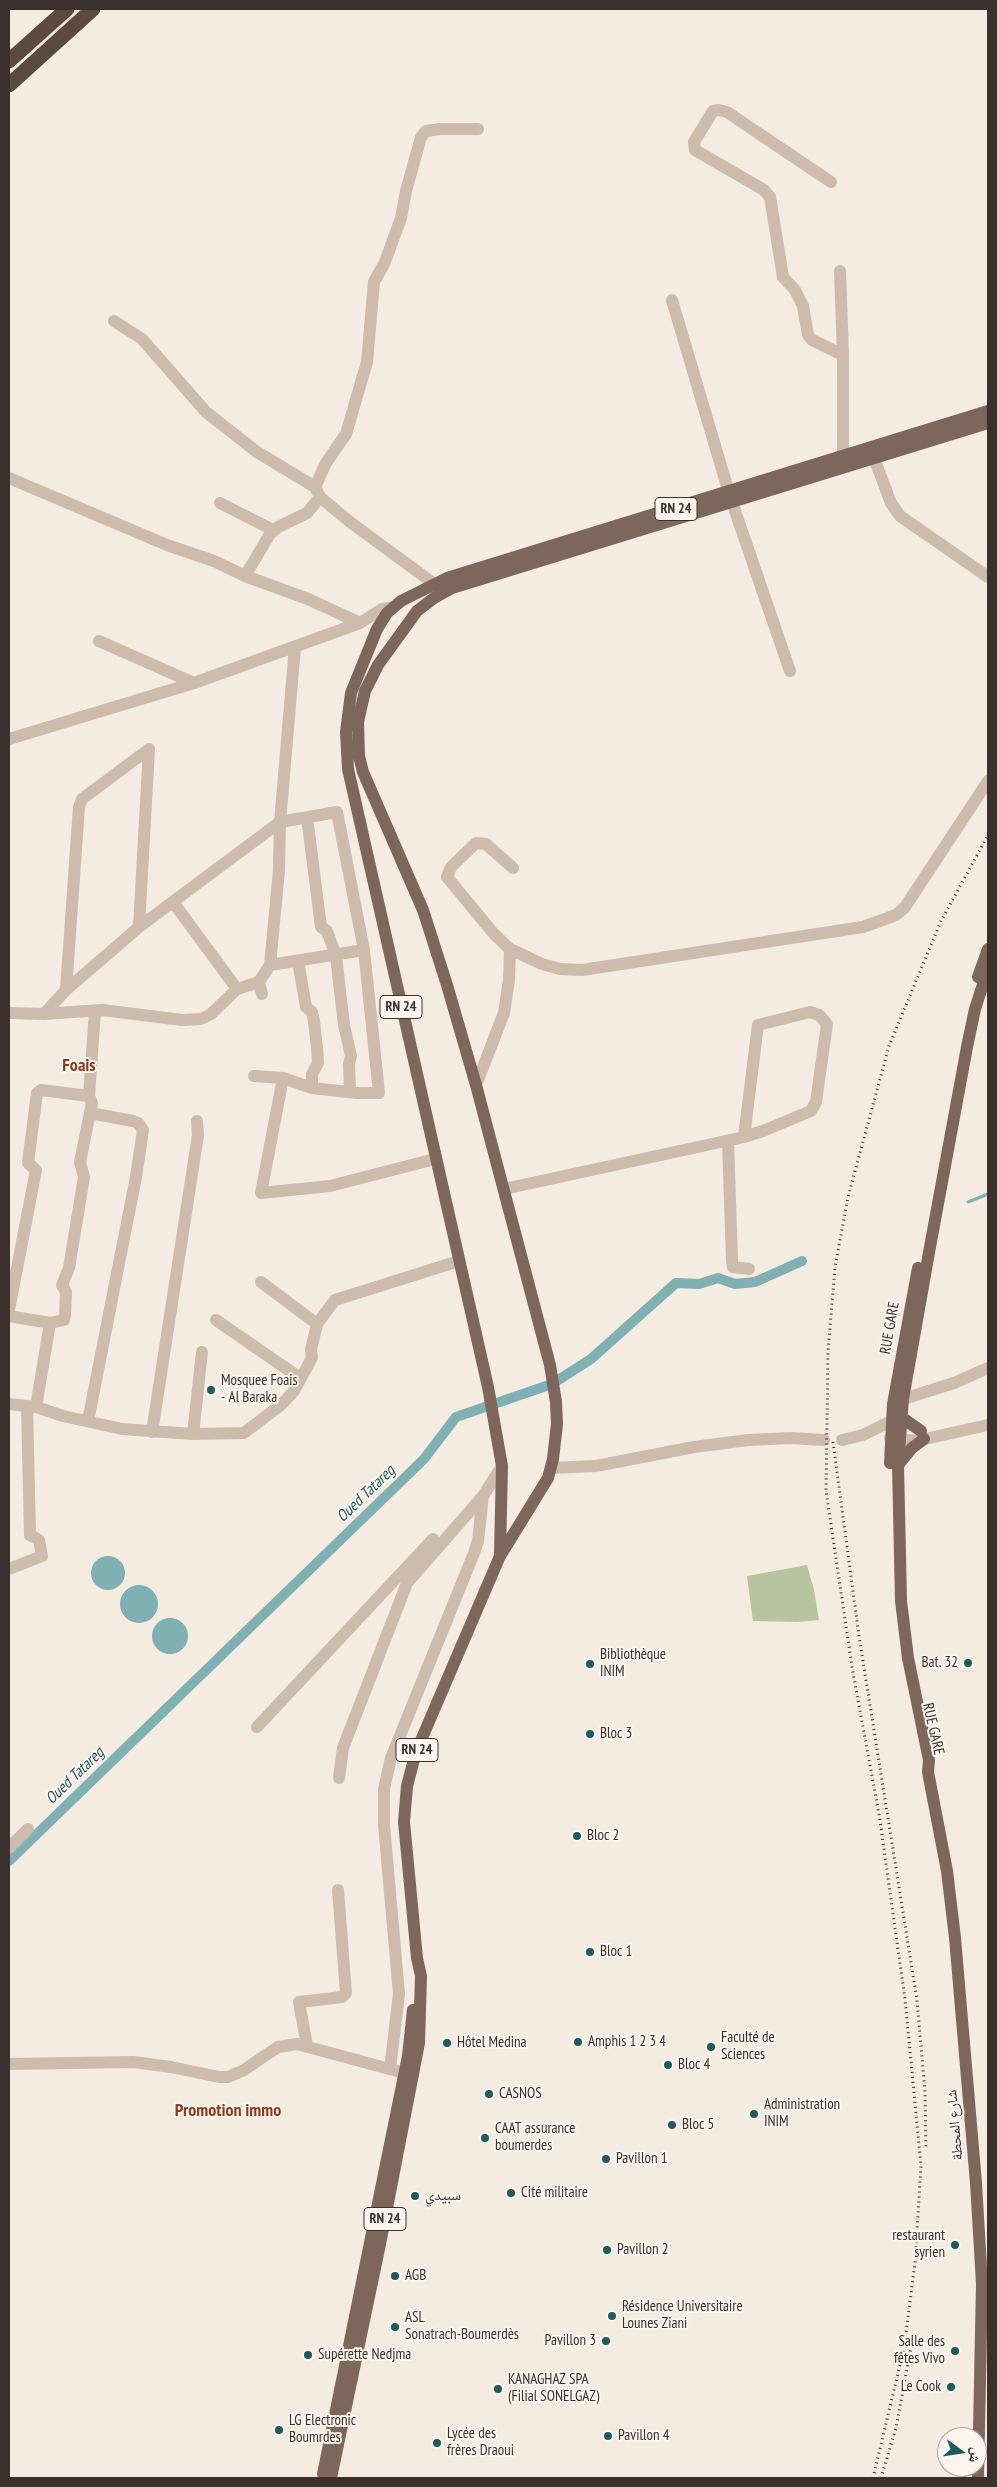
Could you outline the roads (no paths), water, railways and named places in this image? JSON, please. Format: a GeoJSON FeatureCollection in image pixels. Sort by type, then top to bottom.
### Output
{"type":"FeatureCollection","features":[{"type":"Feature","properties":{"kind":"highway"},"geometry":{"type":"LineString","coordinates":[[9,61],[67,9]]}},
{"type":"Feature","properties":{"kind":"highway"},"geometry":{"type":"LineString","coordinates":[[9,85],[93,9]]}},
{"type":"Feature","properties":{"kind":"main road","name":"RN 24"},"geometry":{"type":"LineString","coordinates":[[331,2478],[409,2074],[413,1976],[417,1958],[404,1829],[407,1786],[416,1752],[500,1556],[518,1523],[541,1490],[551,1468],[556,1437],[556,1402],[550,1365],[476,1085],[423,910],[368,785],[359,756],[358,722],[363,698],[371,676],[407,623],[425,604],[452,588],[731,497],[843,455],[988,411]]}},
{"type":"Feature","properties":{"kind":"main road","name":"RN 24"},"geometry":{"type":"LineString","coordinates":[[500,1556],[502,1466],[500,1447],[347,762],[346,732],[351,693],[377,629],[392,608],[409,596],[433,584],[731,497],[874,458],[988,423]]}},
{"type":"Feature","properties":{"kind":"main road"},"geometry":{"type":"LineString","coordinates":[[392,608],[400,613],[407,623]]}},
{"type":"Feature","properties":{"kind":"main road"},"geometry":{"type":"LineString","coordinates":[[377,629],[384,636],[395,640]]}},
{"type":"Feature","properties":{"kind":"main road","name":"RUE GARE"},"geometry":{"type":"LineString","coordinates":[[928,1772],[923,1762],[914,1720],[895,1603],[895,1430],[901,1385],[960,1045],[976,984],[988,949]]}},
{"type":"Feature","properties":{"kind":"main road","name":"RUE GARE"},"geometry":{"type":"LineString","coordinates":[[928,1772],[929,1760],[908,1658],[901,1601],[898,1465],[895,1430],[903,1400],[901,1385],[967,1047],[975,1010],[988,969]]}},
{"type":"Feature","properties":{"kind":"main road"},"geometry":{"type":"LineString","coordinates":[[895,1430],[923,1435]]}},
{"type":"Feature","properties":{"kind":"main road"},"geometry":{"type":"LineString","coordinates":[[898,1465],[923,1435]]}},
{"type":"Feature","properties":{"kind":"main road","name":"شارع المحطة"},"geometry":{"type":"LineString","coordinates":[[928,1772],[947,1871],[955,1938],[980,2231],[982,2284],[978,2478]]}},
{"type":"Feature","properties":{"kind":"main road","name":"RN 24"},"geometry":{"type":"LineString","coordinates":[[322,2478],[409,2074]]}},
{"type":"Feature","properties":{"kind":"street"},"geometry":{"type":"LineString","coordinates":[[831,182],[727,112],[713,111],[694,142],[695,150],[764,190],[770,197],[783,277],[795,290],[803,306],[808,335],[812,340],[843,354]]}},
{"type":"Feature","properties":{"kind":"street"},"geometry":{"type":"LineString","coordinates":[[245,576],[273,530],[307,513],[318,492],[326,463],[346,434],[366,362],[374,282],[385,262],[401,218],[406,191],[421,137],[426,131],[440,129],[478,129]]}},
{"type":"Feature","properties":{"kind":"street"},"geometry":{"type":"LineString","coordinates":[[840,271],[843,354],[843,455]]}},
{"type":"Feature","properties":{"kind":"street"},"geometry":{"type":"LineString","coordinates":[[672,300],[731,497],[790,672]]}},
{"type":"Feature","properties":{"kind":"street"},"geometry":{"type":"LineString","coordinates":[[114,321],[142,339],[206,412],[257,452],[318,492],[350,522],[433,584]]}},
{"type":"Feature","properties":{"kind":"street"},"geometry":{"type":"LineString","coordinates":[[874,458],[891,503],[900,516],[988,577]]}},
{"type":"Feature","properties":{"kind":"street"},"geometry":{"type":"LineString","coordinates":[[9,478],[167,545],[214,561],[245,576],[308,599],[360,623]]}},
{"type":"Feature","properties":{"kind":"street"},"geometry":{"type":"LineString","coordinates":[[220,503],[273,530]]}},
{"type":"Feature","properties":{"kind":"street"},"geometry":{"type":"LineString","coordinates":[[9,739],[194,683],[360,623],[382,609],[392,608]]}},
{"type":"Feature","properties":{"kind":"street"},"geometry":{"type":"LineString","coordinates":[[99,641],[194,683]]}},
{"type":"Feature","properties":{"kind":"street"},"geometry":{"type":"LineString","coordinates":[[9,1013],[44,1014],[95,1010],[182,1020],[201,1019],[211,1014],[237,989],[260,988],[270,965],[280,870],[280,822],[295,646]]}},
{"type":"Feature","properties":{"kind":"street"},"geometry":{"type":"LineString","coordinates":[[66,990],[78,806],[82,799],[150,749],[139,927]]}},
{"type":"Feature","properties":{"kind":"street"},"geometry":{"type":"LineString","coordinates":[[513,868],[486,844],[476,843],[450,867],[447,876],[494,934],[510,949],[542,964],[560,969],[582,970],[863,927],[896,915],[905,907],[988,781]]}},
{"type":"Feature","properties":{"kind":"street"},"geometry":{"type":"LineString","coordinates":[[44,1014],[66,990],[139,927],[280,822],[338,812],[364,950],[379,1093],[312,1088],[282,1078],[254,1076]]}},
{"type":"Feature","properties":{"kind":"street"},"geometry":{"type":"LineString","coordinates":[[307,817],[320,927],[327,931],[336,956],[344,1025],[351,1056],[350,1092]]}},
{"type":"Feature","properties":{"kind":"street"},"geometry":{"type":"LineString","coordinates":[[173,902],[237,989]]}},
{"type":"Feature","properties":{"kind":"street"},"geometry":{"type":"LineString","coordinates":[[476,1085],[504,1013],[510,980],[510,949]]}},
{"type":"Feature","properties":{"kind":"street"},"geometry":{"type":"LineString","coordinates":[[270,965],[336,956],[364,950]]}},
{"type":"Feature","properties":{"kind":"street"},"geometry":{"type":"LineString","coordinates":[[298,961],[306,1007],[312,1012],[314,1021],[317,1048],[318,1063],[312,1074],[312,1088]]}},
{"type":"Feature","properties":{"kind":"street"},"geometry":{"type":"LineString","coordinates":[[9,1316],[50,1324],[64,1320],[66,1292],[62,1284],[69,1268],[84,1177],[80,1162],[92,1103],[89,1096],[95,1010]]}},
{"type":"Feature","properties":{"kind":"street"},"geometry":{"type":"LineString","coordinates":[[504,1189],[744,1137],[810,1111],[816,1102],[827,1024],[819,1015],[810,1012],[758,1025],[744,1137]]}},
{"type":"Feature","properties":{"kind":"street"},"geometry":{"type":"LineString","coordinates":[[282,1078],[260,1193],[330,1186],[436,1159]]}},
{"type":"Feature","properties":{"kind":"street"},"geometry":{"type":"LineString","coordinates":[[9,1310],[36,1170],[28,1163],[37,1093],[42,1090],[89,1096]]}},
{"type":"Feature","properties":{"kind":"street"},"geometry":{"type":"LineString","coordinates":[[88,1421],[143,1135],[143,1130],[138,1123],[90,1113]]}},
{"type":"Feature","properties":{"kind":"street"},"geometry":{"type":"LineString","coordinates":[[152,1432],[198,1135],[198,1121]]}},
{"type":"Feature","properties":{"kind":"street"},"geometry":{"type":"LineString","coordinates":[[728,1140],[732,1261],[734,1267],[749,1269]]}},
{"type":"Feature","properties":{"kind":"street"},"geometry":{"type":"LineString","coordinates":[[9,1404],[32,1407],[122,1428],[152,1432],[193,1434],[244,1433],[282,1404],[294,1391],[312,1358],[311,1350],[317,1324],[336,1300],[459,1261]]}},
{"type":"Feature","properties":{"kind":"street"},"geometry":{"type":"LineString","coordinates":[[261,1282],[317,1324]]}},
{"type":"Feature","properties":{"kind":"street"},"geometry":{"type":"LineString","coordinates":[[216,1320],[300,1378]]}},
{"type":"Feature","properties":{"kind":"street"},"geometry":{"type":"LineString","coordinates":[[9,1569],[42,1556],[38,1540],[30,1535],[32,1407],[50,1324]]}},
{"type":"Feature","properties":{"kind":"street"},"geometry":{"type":"LineString","coordinates":[[193,1434],[202,1352]]}},
{"type":"Feature","properties":{"kind":"street"},"geometry":{"type":"LineString","coordinates":[[903,1400],[954,1384],[988,1368]]}},
{"type":"Feature","properties":{"kind":"street"},"geometry":{"type":"LineString","coordinates":[[842,1440],[895,1430],[923,1435],[958,1432],[988,1425]]}},
{"type":"Feature","properties":{"kind":"street"},"geometry":{"type":"LineString","coordinates":[[551,1468],[596,1466],[694,1446],[748,1440],[791,1438],[824,1440]]}},
{"type":"Feature","properties":{"kind":"street"},"geometry":{"type":"LineString","coordinates":[[339,1778],[345,1742],[408,1583],[483,1496],[502,1466]]}},
{"type":"Feature","properties":{"kind":"street"},"geometry":{"type":"LineString","coordinates":[[390,2069],[398,2019],[399,1986],[384,1825],[384,1789],[391,1758],[474,1553],[478,1541],[483,1496]]}},
{"type":"Feature","properties":{"kind":"street"},"geometry":{"type":"LineString","coordinates":[[257,1727],[443,1529],[454,1520],[469,1512]]}},
{"type":"Feature","properties":{"kind":"street"},"geometry":{"type":"LineString","coordinates":[[9,1848],[28,1829]]}},
{"type":"Feature","properties":{"kind":"street"},"geometry":{"type":"LineString","coordinates":[[306,2046],[299,2002],[303,2000],[342,1997],[346,1993],[338,1890]]}},
{"type":"Feature","properties":{"kind":"street"},"geometry":{"type":"LineString","coordinates":[[9,2064],[133,2062],[171,2067],[218,2077],[228,2077],[244,2070],[278,2047],[297,2044],[409,2074]]}},
{"type":"Feature","properties":{"kind":"water"},"geometry":{"type":"Polygon","coordinates":[[[108,1556],[120,1561],[125,1573],[120,1585],[108,1590],[96,1585],[91,1573],[96,1561],[108,1556]]]}},
{"type":"Feature","properties":{"kind":"water"},"geometry":{"type":"Polygon","coordinates":[[[139,1585],[152,1591],[158,1604],[152,1617],[139,1623],[126,1617],[120,1604],[126,1591],[139,1585]]]}},
{"type":"Feature","properties":{"kind":"water"},"geometry":{"type":"Polygon","coordinates":[[[170,1618],[177,1619],[183,1623],[187,1629],[187,1643],[183,1649],[177,1653],[170,1654],[163,1653],[157,1649],[153,1643],[152,1636],[153,1629],[157,1623],[163,1619],[170,1618]]]}},
{"type":"Feature","properties":{"kind":"waterway","name":"Oued Tatareg"},"geometry":{"type":"LineString","coordinates":[[968,1202],[988,1194]]}},
{"type":"Feature","properties":{"kind":"waterway","name":"Oued Tatareg"},"geometry":{"type":"LineString","coordinates":[[9,1861],[424,1459],[456,1417],[552,1384],[591,1359],[676,1283],[699,1284],[718,1278],[735,1284],[755,1282],[802,1261]]}},
{"type":"Feature","properties":{"kind":"railway"},"geometry":{"type":"LineString","coordinates":[[873,2478],[904,2348],[915,2263],[921,2166],[905,1999],[879,1814],[853,1673],[826,1491],[828,1352],[835,1267],[848,1197],[889,1046],[941,921],[988,835]]}},
{"type":"Feature","properties":{"kind":"railway"},"geometry":{"type":"LineString","coordinates":[[833,1442],[859,1636],[917,2000],[925,2092],[926,2150]]}},
{"type":"Feature","properties":{"kind":"railway"},"geometry":{"type":"LineString","coordinates":[[881,2478],[896,2428],[911,2347]]}},
{"type":"Feature","properties":{"kind":"place","name":"Mosquee Foais - Al Baraka"},"geometry":{"type":"Point","coordinates":[211,1390]}},
{"type":"Feature","properties":{"kind":"place","name":"Bat. 32"},"geometry":{"type":"Point","coordinates":[968,1663]}},
{"type":"Feature","properties":{"kind":"place","name":"Bibliothèque INIM"},"geometry":{"type":"Point","coordinates":[590,1664]}},
{"type":"Feature","properties":{"kind":"place","name":"Bloc 3"},"geometry":{"type":"Point","coordinates":[590,1734]}},
{"type":"Feature","properties":{"kind":"place","name":"Bloc 2"},"geometry":{"type":"Point","coordinates":[577,1836]}},
{"type":"Feature","properties":{"kind":"place","name":"Bloc 1"},"geometry":{"type":"Point","coordinates":[590,1952]}},
{"type":"Feature","properties":{"kind":"place","name":"Amphis 1 2 3 4"},"geometry":{"type":"Point","coordinates":[578,2042]}},
{"type":"Feature","properties":{"kind":"place","name":"Hôtel Medina"},"geometry":{"type":"Point","coordinates":[447,2043]}},
{"type":"Feature","properties":{"kind":"place","name":"Faculté de Sciences"},"geometry":{"type":"Point","coordinates":[711,2047]}},
{"type":"Feature","properties":{"kind":"place","name":"Bloc 4"},"geometry":{"type":"Point","coordinates":[668,2065]}},
{"type":"Feature","properties":{"kind":"place","name":"CASNOS"},"geometry":{"type":"Point","coordinates":[489,2094]}},
{"type":"Feature","properties":{"kind":"place","name":"Administration INIM"},"geometry":{"type":"Point","coordinates":[754,2114]}},
{"type":"Feature","properties":{"kind":"place","name":"Bloc 5"},"geometry":{"type":"Point","coordinates":[672,2125]}},
{"type":"Feature","properties":{"kind":"place","name":"CAAT assurance boumerdes"},"geometry":{"type":"Point","coordinates":[485,2138]}},
{"type":"Feature","properties":{"kind":"place","name":"Pavillon 1"},"geometry":{"type":"Point","coordinates":[606,2159]}},
{"type":"Feature","properties":{"kind":"place","name":"Cité militaire"},"geometry":{"type":"Point","coordinates":[511,2193]}},
{"type":"Feature","properties":{"kind":"place","name":"سبيدي"},"geometry":{"type":"Point","coordinates":[415,2196]}},
{"type":"Feature","properties":{"kind":"place","name":"restaurant syrien"},"geometry":{"type":"Point","coordinates":[955,2245]}},
{"type":"Feature","properties":{"kind":"place","name":"Pavillon 2"},"geometry":{"type":"Point","coordinates":[607,2250]}},
{"type":"Feature","properties":{"kind":"place","name":"AGB"},"geometry":{"type":"Point","coordinates":[395,2276]}},
{"type":"Feature","properties":{"kind":"place","name":"Résidence Universitaire Lounes Ziani"},"geometry":{"type":"Point","coordinates":[612,2316]}},
{"type":"Feature","properties":{"kind":"place","name":"ASL Sonatrach-Boumerdès"},"geometry":{"type":"Point","coordinates":[395,2327]}},
{"type":"Feature","properties":{"kind":"place","name":"Pavillon 3"},"geometry":{"type":"Point","coordinates":[606,2341]}},
{"type":"Feature","properties":{"kind":"place","name":"Salle des fêtes Vivo"},"geometry":{"type":"Point","coordinates":[955,2351]}},
{"type":"Feature","properties":{"kind":"place","name":"Supérette Nedjma"},"geometry":{"type":"Point","coordinates":[308,2355]}},
{"type":"Feature","properties":{"kind":"place","name":"Le Cook"},"geometry":{"type":"Point","coordinates":[951,2387]}},
{"type":"Feature","properties":{"kind":"place","name":"KANAGHAZ SPA (Filial SONELGAZ)"},"geometry":{"type":"Point","coordinates":[498,2389]}},
{"type":"Feature","properties":{"kind":"place","name":"LG Electronic Boumrdes"},"geometry":{"type":"Point","coordinates":[279,2430]}},
{"type":"Feature","properties":{"kind":"place","name":"Pavillon 4"},"geometry":{"type":"Point","coordinates":[608,2436]}},
{"type":"Feature","properties":{"kind":"place","name":"Lycée des frères Draoui"},"geometry":{"type":"Point","coordinates":[437,2443]}},
{"type":"Feature","properties":{"kind":"district","name":"Foais"},"geometry":{"type":"Point","coordinates":[79,1066]}},
{"type":"Feature","properties":{"kind":"district","name":"Promotion immo"},"geometry":{"type":"Point","coordinates":[228,2111]}}]}
